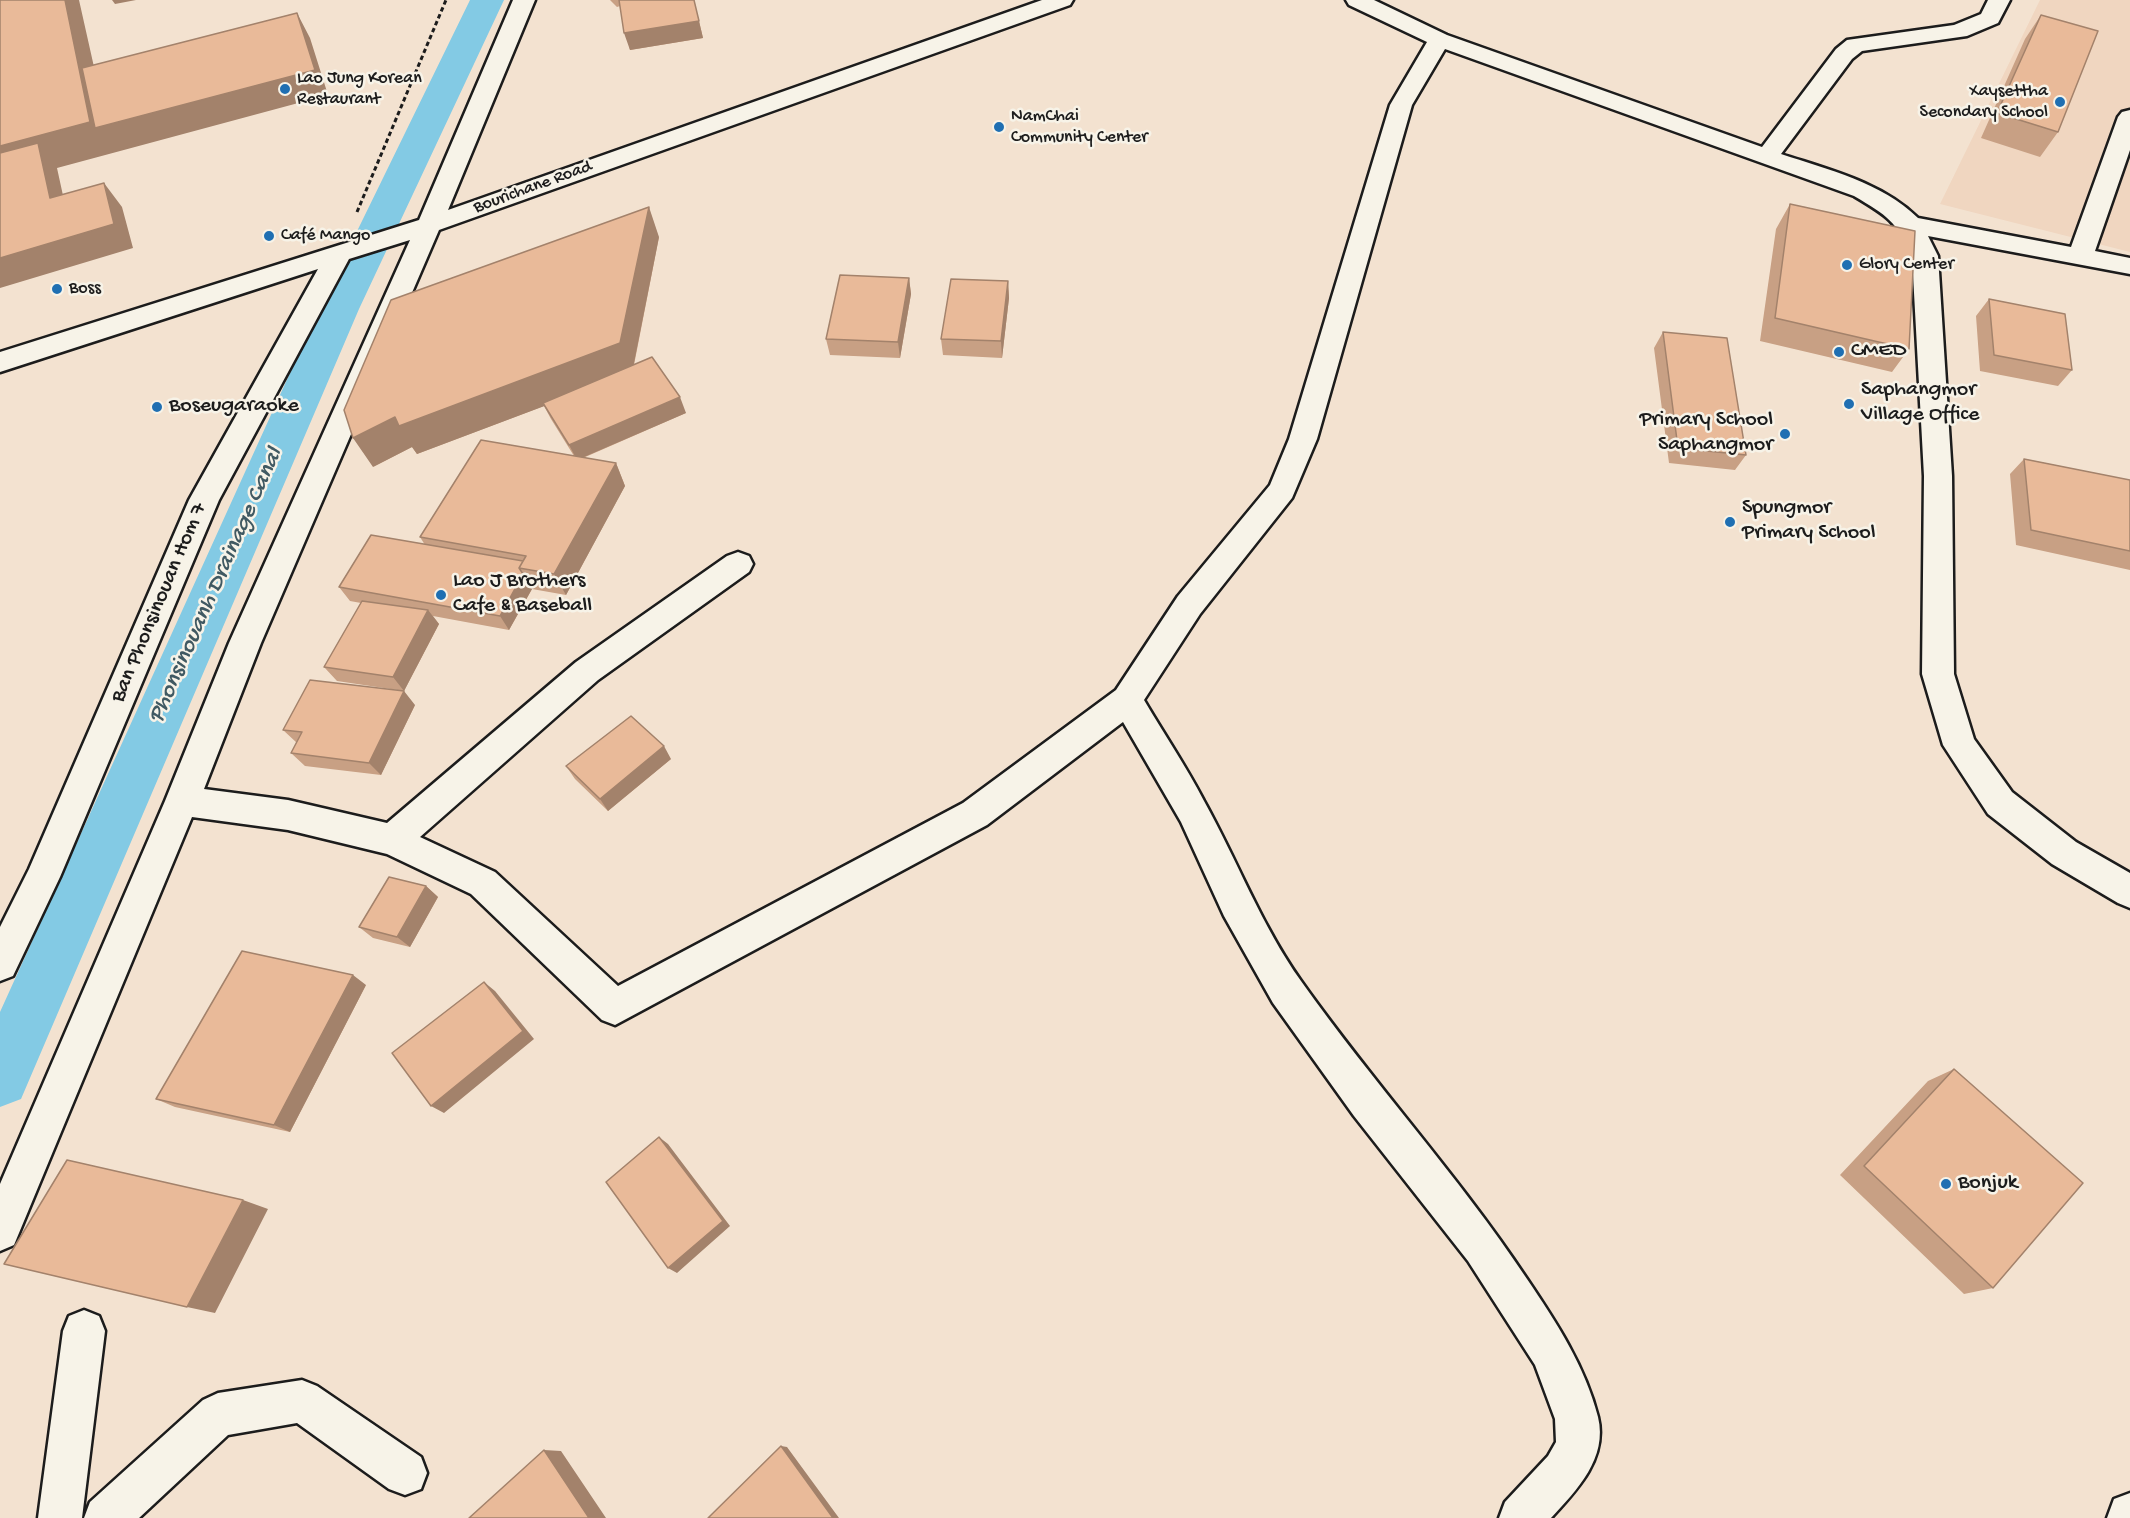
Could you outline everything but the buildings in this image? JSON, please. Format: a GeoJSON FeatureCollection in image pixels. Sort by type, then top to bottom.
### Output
{"type":"FeatureCollection","features":[{"type":"Feature","properties":{"kind":"street"},"geometry":{"type":"LineString","coordinates":[[0,1231],[182,801],[245,643],[429,225],[524,0]]}},
{"type":"Feature","properties":{"kind":"street","name":"Bourichane Road"},"geometry":{"type":"LineString","coordinates":[[0,362],[429,225],[1062,0]]}},
{"type":"Feature","properties":{"kind":"street"},"geometry":{"type":"LineString","coordinates":[[1357,0],[1439,40],[1768,155],[1863,191],[1893,208],[1910,225],[1925,256],[1926,267],[1938,476],[1938,674],[1959,745],[2000,803],[2064,853],[2130,892]]}},
{"type":"Feature","properties":{"kind":"street"},"geometry":{"type":"LineString","coordinates":[[1768,155],[1844,54],[1855,45],[1959,31],[1990,18],[2000,0]]}},
{"type":"Feature","properties":{"kind":"street"},"geometry":{"type":"LineString","coordinates":[[182,801],[288,815],[392,840],[483,883],[615,1007],[975,814],[1127,700],[1189,605],[1282,490],[1303,440],[1401,105],[1439,40]]}},
{"type":"Feature","properties":{"kind":"street"},"geometry":{"type":"LineString","coordinates":[[2081,255],[2130,117]]}},
{"type":"Feature","properties":{"kind":"street"},"geometry":{"type":"LineString","coordinates":[[1910,225],[2081,255],[2130,266]]}},
{"type":"Feature","properties":{"kind":"street","name":"Ban Phonsinouan Hom 7"},"geometry":{"type":"LineString","coordinates":[[0,964],[43,877],[204,500],[340,253]]}},
{"type":"Feature","properties":{"kind":"street"},"geometry":{"type":"LineString","coordinates":[[392,840],[587,671],[738,564]]}},
{"type":"Feature","properties":{"kind":"street"},"geometry":{"type":"LineString","coordinates":[[1127,700],[1193,812],[1236,904],[1286,991],[1368,1102],[1482,1247],[1550,1350],[1567,1388],[1577,1419],[1578,1446],[1564,1472],[1521,1518]]}},
{"type":"Feature","properties":{"kind":"street"},"geometry":{"type":"LineString","coordinates":[[60,1518],[84,1331]]}},
{"type":"Feature","properties":{"kind":"street"},"geometry":{"type":"LineString","coordinates":[[106,1518],[218,1415],[302,1401],[405,1473]]}},
{"type":"Feature","properties":{"kind":"path"},"geometry":{"type":"LineString","coordinates":[[340,253],[446,0]]}},
{"type":"Feature","properties":{"kind":"shaded area","name":"Xaysettha Secondary School"},"geometry":{"type":"Polygon","coordinates":[[[2040,0],[2130,0],[2130,252],[1940,204],[2040,0]]]}},
{"type":"Feature","properties":{"kind":"waterway","name":"Phonsinouanh Drainage Canal"},"geometry":{"type":"LineString","coordinates":[[0,1078],[339,309],[487,0]]}},
{"type":"Feature","properties":{"kind":"place","name":"Lao Jung Korean Restaurant"},"geometry":{"type":"Point","coordinates":[285,89]}},
{"type":"Feature","properties":{"kind":"place","name":"Xaysettha Secondary School"},"geometry":{"type":"Point","coordinates":[2060,102]}},
{"type":"Feature","properties":{"kind":"place","name":"NamChai Community Center"},"geometry":{"type":"Point","coordinates":[999,127]}},
{"type":"Feature","properties":{"kind":"place","name":"Café Mango"},"geometry":{"type":"Point","coordinates":[269,236]}},
{"type":"Feature","properties":{"kind":"place","name":"Glory Center"},"geometry":{"type":"Point","coordinates":[1847,265]}},
{"type":"Feature","properties":{"kind":"place","name":"Boss"},"geometry":{"type":"Point","coordinates":[57,289]}},
{"type":"Feature","properties":{"kind":"place","name":"CMED"},"geometry":{"type":"Point","coordinates":[1839,352]}},
{"type":"Feature","properties":{"kind":"place","name":"Saphangmor Village Office"},"geometry":{"type":"Point","coordinates":[1849,404]}},
{"type":"Feature","properties":{"kind":"place","name":"Boseugaraoke"},"geometry":{"type":"Point","coordinates":[157,407]}},
{"type":"Feature","properties":{"kind":"place","name":"Primary School Saphangmor"},"geometry":{"type":"Point","coordinates":[1785,434]}},
{"type":"Feature","properties":{"kind":"place","name":"Spungmor Primary School"},"geometry":{"type":"Point","coordinates":[1730,522]}},
{"type":"Feature","properties":{"kind":"place","name":"Lao J Brothers Cafe & Baseball"},"geometry":{"type":"Point","coordinates":[441,595]}},
{"type":"Feature","properties":{"kind":"place","name":"Bonjuk"},"geometry":{"type":"Point","coordinates":[1946,1184]}}]}
